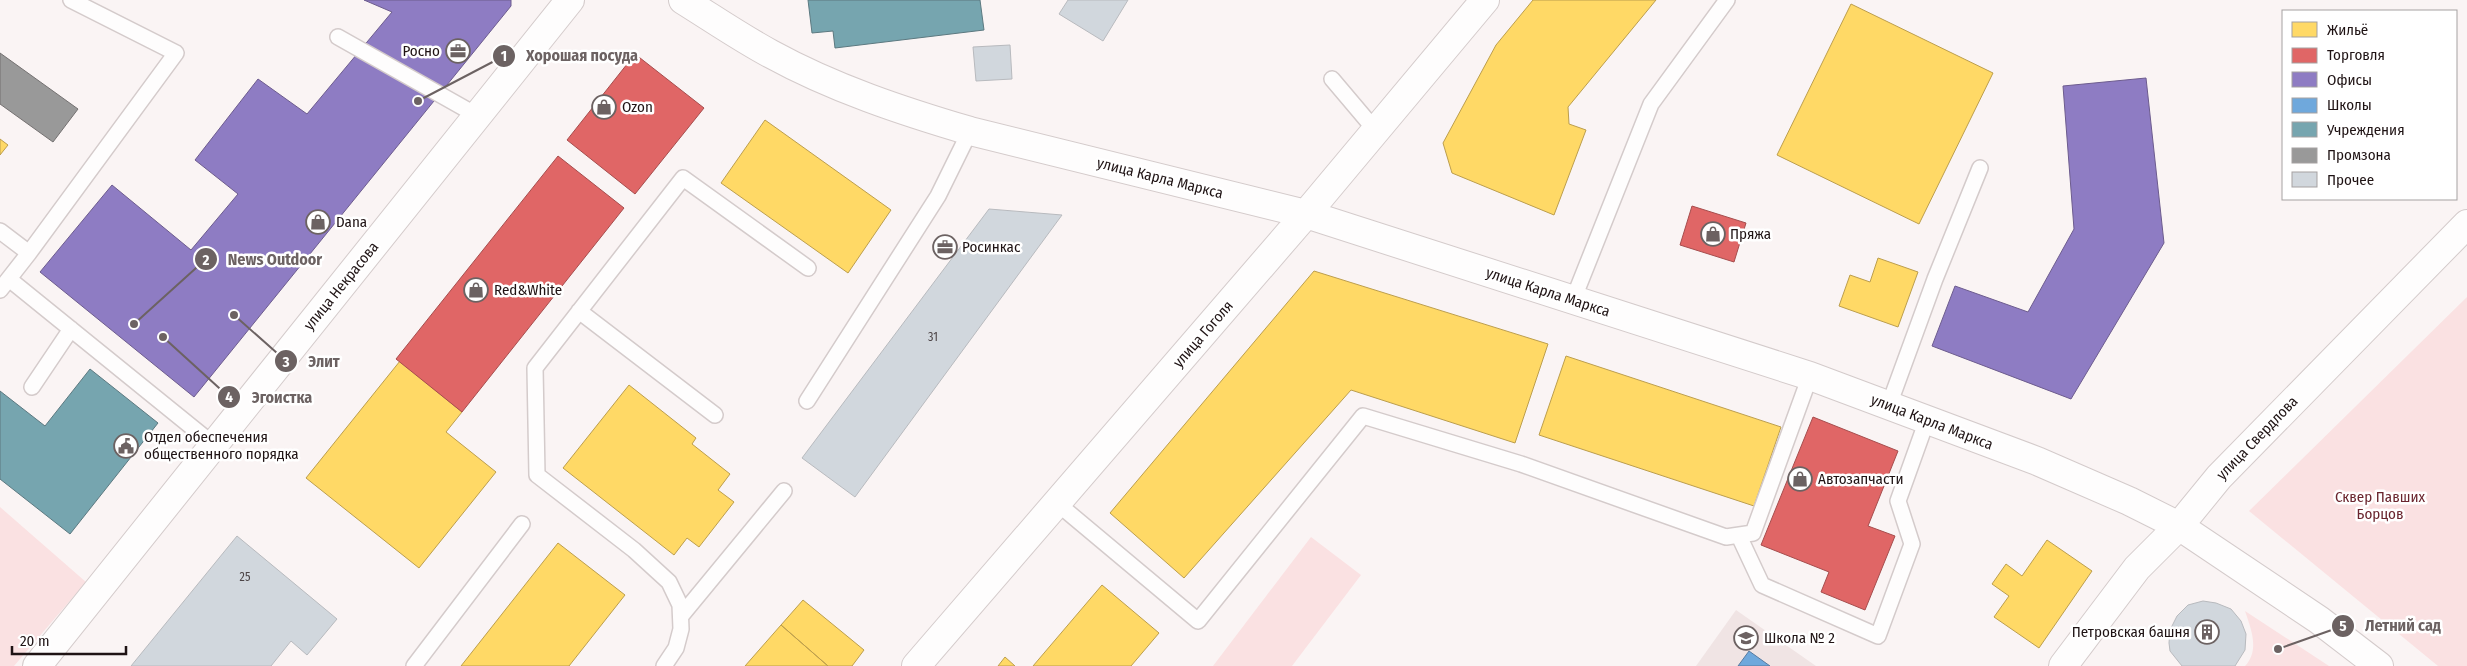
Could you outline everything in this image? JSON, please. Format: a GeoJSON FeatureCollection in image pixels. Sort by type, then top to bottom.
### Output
{"type":"FeatureCollection","features":[{"type":"Feature","properties":{"kind":"street","name":"улица Некрасова"},"geometry":{"type":"LineString","coordinates":[[37,666],[570,0]]}},
{"type":"Feature","properties":{"kind":"street","name":"улица Карла Маркса"},"geometry":{"type":"LineString","coordinates":[[683,0],[771,55],[868,98],[970,131],[1306,214],[1810,376],[2037,461],[2129,501],[2179,526],[2319,620],[2379,666]]}},
{"type":"Feature","properties":{"kind":"street","name":"улица Гоголя"},"geometry":{"type":"LineString","coordinates":[[916,666],[1306,214],[1486,0]]}},
{"type":"Feature","properties":{"kind":"street","name":"улица Свердлова"},"geometry":{"type":"LineString","coordinates":[[2064,666],[2138,568],[2179,526],[2219,477],[2467,224]]}},
{"type":"Feature","properties":{"kind":"lane"},"geometry":{"type":"LineString","coordinates":[[71,0],[176,53],[30,252],[4,284],[71,328],[214,445]]}},
{"type":"Feature","properties":{"kind":"lane"},"geometry":{"type":"LineString","coordinates":[[1573,300],[1651,104],[1726,0]]}},
{"type":"Feature","properties":{"kind":"lane"},"geometry":{"type":"LineString","coordinates":[[338,37],[478,116]]}},
{"type":"Feature","properties":{"kind":"lane"},"geometry":{"type":"LineString","coordinates":[[1332,79],[1376,130]]}},
{"type":"Feature","properties":{"kind":"lane"},"geometry":{"type":"LineString","coordinates":[[806,401],[938,196],[970,131]]}},
{"type":"Feature","properties":{"kind":"lane"},"geometry":{"type":"LineString","coordinates":[[1889,405],[1935,279],[1980,168]]}},
{"type":"Feature","properties":{"kind":"lane"},"geometry":{"type":"LineString","coordinates":[[664,666],[676,648],[681,629],[680,605],[669,582],[634,550],[537,474],[535,368],[683,178],[808,268]]}},
{"type":"Feature","properties":{"kind":"lane"},"geometry":{"type":"LineString","coordinates":[[0,231],[30,252]]}},
{"type":"Feature","properties":{"kind":"lane"},"geometry":{"type":"LineString","coordinates":[[579,311],[715,415]]}},
{"type":"Feature","properties":{"kind":"lane"},"geometry":{"type":"LineString","coordinates":[[32,387],[71,328]]}},
{"type":"Feature","properties":{"kind":"lane"},"geometry":{"type":"LineString","coordinates":[[1057,503],[1198,621],[1363,416],[1521,464],[1726,537],[1739,536],[1753,533],[1810,376]]}},
{"type":"Feature","properties":{"kind":"lane"},"geometry":{"type":"LineString","coordinates":[[1739,536],[1762,585],[1878,636],[1912,544],[1898,501],[1927,420]]}},
{"type":"Feature","properties":{"kind":"lane"},"geometry":{"type":"LineString","coordinates":[[681,616],[784,491]]}},
{"type":"Feature","properties":{"kind":"lane"},"geometry":{"type":"LineString","coordinates":[[414,666],[522,524]]}},
{"type":"Feature","properties":{"kind":"shaded area","name":"Школа № 2"},"geometry":{"type":"Polygon","coordinates":[[[1736,610],[1816,666],[1696,666],[1736,610]]]}},
{"type":"Feature","properties":{"kind":"green space","name":"Сквер Павших Борцов"},"geometry":{"type":"Polygon","coordinates":[[[2467,297],[2467,666],[2438,666],[2249,511],[2467,297]]]}},
{"type":"Feature","properties":{"kind":"green space"},"geometry":{"type":"Polygon","coordinates":[[[0,507],[86,582],[14,666],[0,666],[0,507]]]}},
{"type":"Feature","properties":{"kind":"green space"},"geometry":{"type":"Polygon","coordinates":[[[1311,537],[1361,575],[1292,666],[1213,666],[1311,537]]]}},
{"type":"Feature","properties":{"kind":"green space"},"geometry":{"type":"Polygon","coordinates":[[[2245,611],[2329,666],[2245,666],[2250,660],[2253,639],[2245,611]]]}},
{"type":"Feature","properties":{"kind":"building: Жильё"},"geometry":{"type":"Polygon","coordinates":[[[1533,0],[1656,0],[1568,107],[1569,124],[1586,130],[1554,215],[1452,173],[1443,143],[1496,45],[1533,0]]]}},
{"type":"Feature","properties":{"kind":"building: Жильё"},"geometry":{"type":"Polygon","coordinates":[[[1851,4],[1993,73],[1919,224],[1777,155],[1851,4]]]}},
{"type":"Feature","properties":{"kind":"building: Жильё"},"geometry":{"type":"Polygon","coordinates":[[[765,120],[891,210],[848,273],[721,183],[765,120]]]}},
{"type":"Feature","properties":{"kind":"building: Жильё"},"geometry":{"type":"Polygon","coordinates":[[[0,139],[8,145],[0,155],[0,139]]]}},
{"type":"Feature","properties":{"kind":"building: Жильё"},"geometry":{"type":"Polygon","coordinates":[[[1878,258],[1918,272],[1898,327],[1839,306],[1850,275],[1870,282],[1878,258]]]}},
{"type":"Feature","properties":{"kind":"building: Жильё"},"geometry":{"type":"Polygon","coordinates":[[[1314,271],[1548,344],[1515,443],[1351,390],[1184,578],[1110,513],[1314,271]]]}},
{"type":"Feature","properties":{"kind":"building: Жильё"},"geometry":{"type":"Polygon","coordinates":[[[1566,356],[1781,427],[1754,506],[1539,435],[1566,356]]]}},
{"type":"Feature","properties":{"kind":"building: Жильё"},"geometry":{"type":"Polygon","coordinates":[[[400,361],[462,412],[446,432],[496,472],[419,568],[306,478],[400,361]]]}},
{"type":"Feature","properties":{"kind":"building: Жильё"},"geometry":{"type":"Polygon","coordinates":[[[629,385],[696,438],[692,444],[730,474],[718,490],[734,502],[699,547],[687,538],[674,555],[563,468],[629,385]]]}},
{"type":"Feature","properties":{"kind":"building: Жильё"},"geometry":{"type":"Polygon","coordinates":[[[2047,540],[2092,571],[2039,648],[1994,617],[2009,596],[1992,584],[2006,564],[2022,576],[2047,540]]]}},
{"type":"Feature","properties":{"kind":"building: Жильё"},"geometry":{"type":"Polygon","coordinates":[[[558,543],[625,595],[569,666],[461,666],[558,543]]]}},
{"type":"Feature","properties":{"kind":"building: Жильё"},"geometry":{"type":"Polygon","coordinates":[[[1102,585],[1159,633],[1131,666],[1033,666],[1102,585]]]}},
{"type":"Feature","properties":{"kind":"building: Жильё"},"geometry":{"type":"Polygon","coordinates":[[[803,600],[864,650],[852,666],[828,666],[781,625],[803,600]]]}},
{"type":"Feature","properties":{"kind":"building: Жильё"},"geometry":{"type":"Polygon","coordinates":[[[781,625],[828,666],[745,666],[781,625]]]}},
{"type":"Feature","properties":{"kind":"building: Жильё"},"geometry":{"type":"Polygon","coordinates":[[[1005,657],[1015,666],[998,666],[1005,657]]]}},
{"type":"Feature","properties":{"kind":"building: Торговля"},"geometry":{"type":"Polygon","coordinates":[[[635,54],[704,108],[635,194],[567,140],[635,54]]]}},
{"type":"Feature","properties":{"kind":"building: Торговля"},"geometry":{"type":"Polygon","coordinates":[[[558,156],[624,208],[462,412],[396,359],[558,156]]]}},
{"type":"Feature","properties":{"kind":"building: Торговля","name":"Пряжа"},"geometry":{"type":"Polygon","coordinates":[[[1692,206],[1746,223],[1734,262],[1680,245],[1692,206]]]}},
{"type":"Feature","properties":{"kind":"building: Торговля"},"geometry":{"type":"Polygon","coordinates":[[[1813,417],[1898,451],[1868,526],[1895,536],[1865,610],[1821,592],[1829,572],[1761,545],[1813,417]]]}},
{"type":"Feature","properties":{"kind":"building: Офисы"},"geometry":{"type":"Polygon","coordinates":[[[364,0],[511,0],[511,6],[194,397],[40,272],[112,185],[191,250],[238,194],[195,160],[258,79],[307,114],[392,12],[364,0]]]}},
{"type":"Feature","properties":{"kind":"building: Офисы"},"geometry":{"type":"Polygon","coordinates":[[[2146,78],[2164,243],[2071,399],[1932,346],[1955,286],[2028,312],[2074,229],[2063,86],[2146,78]]]}},
{"type":"Feature","properties":{"kind":"building: Школы"},"geometry":{"type":"Polygon","coordinates":[[[1749,651],[1770,666],[1738,666],[1749,651]]]}},
{"type":"Feature","properties":{"kind":"building: Учреждения"},"geometry":{"type":"Polygon","coordinates":[[[808,0],[980,0],[984,30],[835,48],[833,31],[812,33],[808,0]]]}},
{"type":"Feature","properties":{"kind":"building: Учреждения"},"geometry":{"type":"Polygon","coordinates":[[[90,369],[158,423],[70,534],[0,479],[0,391],[45,426],[90,369]]]}},
{"type":"Feature","properties":{"kind":"building: Промзона"},"geometry":{"type":"Polygon","coordinates":[[[0,53],[78,109],[53,142],[0,104],[0,53]]]}},
{"type":"Feature","properties":{"kind":"building: Прочее"},"geometry":{"type":"Polygon","coordinates":[[[1068,0],[1128,0],[1103,41],[1059,14],[1068,0]]]}},
{"type":"Feature","properties":{"kind":"building: Прочее"},"geometry":{"type":"Polygon","coordinates":[[[1010,45],[1012,79],[976,81],[973,47],[1010,45]]]}},
{"type":"Feature","properties":{"kind":"building: Прочее"},"geometry":{"type":"Polygon","coordinates":[[[989,209],[1062,215],[855,497],[802,458],[989,209]]]}},
{"type":"Feature","properties":{"kind":"building: Прочее"},"geometry":{"type":"Polygon","coordinates":[[[237,536],[337,619],[307,655],[291,641],[271,666],[131,666],[237,536]]]}},
{"type":"Feature","properties":{"kind":"building: Прочее","name":"Петровская башня"},"geometry":{"type":"Polygon","coordinates":[[[2203,601],[2216,603],[2231,609],[2241,621],[2246,634],[2245,650],[2235,666],[2182,666],[2170,651],[2170,630],[2177,616],[2188,605],[2203,601]]]}},
{"type":"Feature","properties":{"kind":"place","name":"Росно"},"geometry":{"type":"Point","coordinates":[458,51]}},
{"type":"Feature","properties":{"kind":"place","name":"Хорошая посуда"},"geometry":{"type":"Point","coordinates":[418,101]}},
{"type":"Feature","properties":{"kind":"place","name":"Ozon"},"geometry":{"type":"Point","coordinates":[604,107]}},
{"type":"Feature","properties":{"kind":"place","name":"Dana"},"geometry":{"type":"Point","coordinates":[318,222]}},
{"type":"Feature","properties":{"kind":"place","name":"Пряжа"},"geometry":{"type":"Point","coordinates":[1713,234]}},
{"type":"Feature","properties":{"kind":"place","name":"Росинкас"},"geometry":{"type":"Point","coordinates":[945,247]}},
{"type":"Feature","properties":{"kind":"place","name":"Red&White"},"geometry":{"type":"Point","coordinates":[476,290]}},
{"type":"Feature","properties":{"kind":"place","name":"Элит"},"geometry":{"type":"Point","coordinates":[234,315]}},
{"type":"Feature","properties":{"kind":"place","name":"News Outdoor"},"geometry":{"type":"Point","coordinates":[134,324]}},
{"type":"Feature","properties":{"kind":"place","name":"Эгоистка"},"geometry":{"type":"Point","coordinates":[163,337]}},
{"type":"Feature","properties":{"kind":"place","name":"Отдел обеспечения общественного порядка"},"geometry":{"type":"Point","coordinates":[126,446]}},
{"type":"Feature","properties":{"kind":"place","name":"Автозапчасти"},"geometry":{"type":"Point","coordinates":[1800,479]}},
{"type":"Feature","properties":{"kind":"place","name":"Петровская башня"},"geometry":{"type":"Point","coordinates":[2207,632]}},
{"type":"Feature","properties":{"kind":"place","name":"Школа № 2"},"geometry":{"type":"Point","coordinates":[1746,638]}},
{"type":"Feature","properties":{"kind":"place","name":"Летний сад"},"geometry":{"type":"Point","coordinates":[2278,649]}}]}
